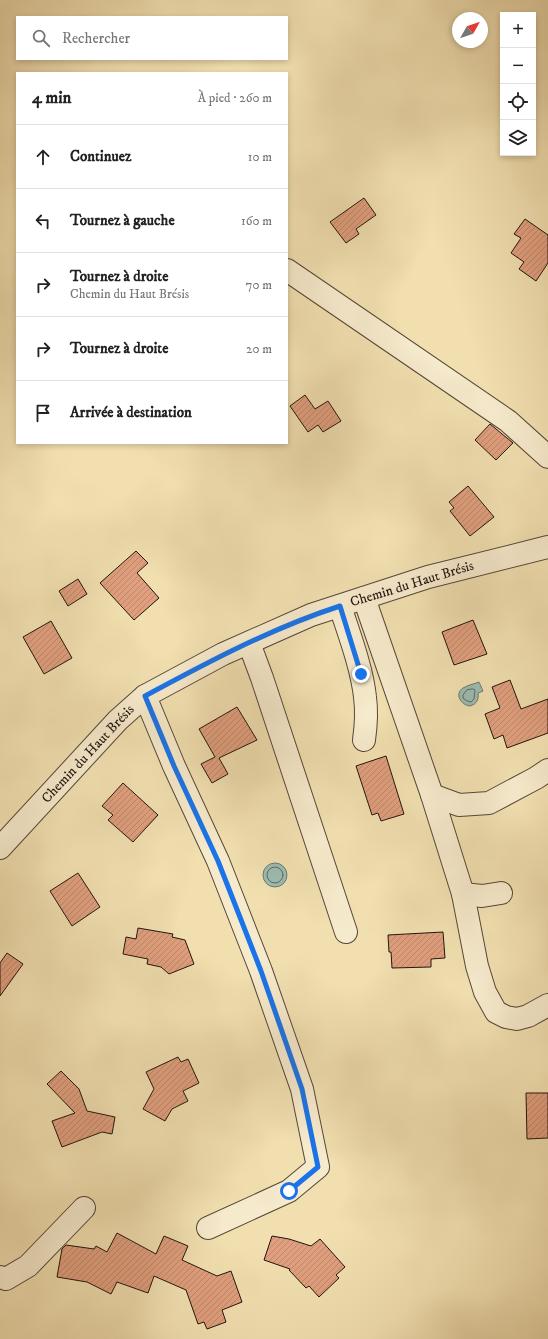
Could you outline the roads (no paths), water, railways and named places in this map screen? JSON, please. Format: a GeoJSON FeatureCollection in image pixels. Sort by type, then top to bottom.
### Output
{"type":"FeatureCollection","features":[{"type":"Feature","properties":{"kind":"street"},"geometry":{"type":"LineString","coordinates":[[288,271],[508,422],[548,458]]}},
{"type":"Feature","properties":{"kind":"street","name":"Chemin du Haut Brésis"},"geometry":{"type":"LineString","coordinates":[[0,848],[118,720],[145,696],[223,654],[311,615],[428,577],[548,547]]}},
{"type":"Feature","properties":{"kind":"street"},"geometry":{"type":"LineString","coordinates":[[364,598],[432,795],[463,894],[477,966],[485,992],[496,1012],[506,1017],[516,1019],[528,1016],[548,1005]]}},
{"type":"Feature","properties":{"kind":"street"},"geometry":{"type":"LineString","coordinates":[[340,606],[361,674],[365,696],[367,721],[364,740]]}},
{"type":"Feature","properties":{"kind":"street"},"geometry":{"type":"LineString","coordinates":[[249,642],[346,932]]}},
{"type":"Feature","properties":{"kind":"street"},"geometry":{"type":"LineString","coordinates":[[145,696],[174,766],[218,861],[261,971],[302,1089],[318,1167],[289,1191],[208,1228]]}},
{"type":"Feature","properties":{"kind":"street"},"geometry":{"type":"LineString","coordinates":[[432,795],[459,805],[489,802],[536,778],[548,770]]}},
{"type":"Feature","properties":{"kind":"street"},"geometry":{"type":"LineString","coordinates":[[463,894],[482,896],[500,894]]}},
{"type":"Feature","properties":{"kind":"street"},"geometry":{"type":"LineString","coordinates":[[0,1277],[6,1279],[28,1266],[84,1208]]}},
{"type":"Feature","properties":{"kind":"water"},"geometry":{"type":"Polygon","coordinates":[[[479,682],[483,691],[478,693],[477,701],[470,706],[464,704],[459,696],[460,690],[479,682]]]}},
{"type":"Feature","properties":{"kind":"water"},"geometry":{"type":"Polygon","coordinates":[[[275,863],[283,867],[287,875],[283,883],[275,887],[267,883],[263,875],[267,867],[275,863]]]}}]}
